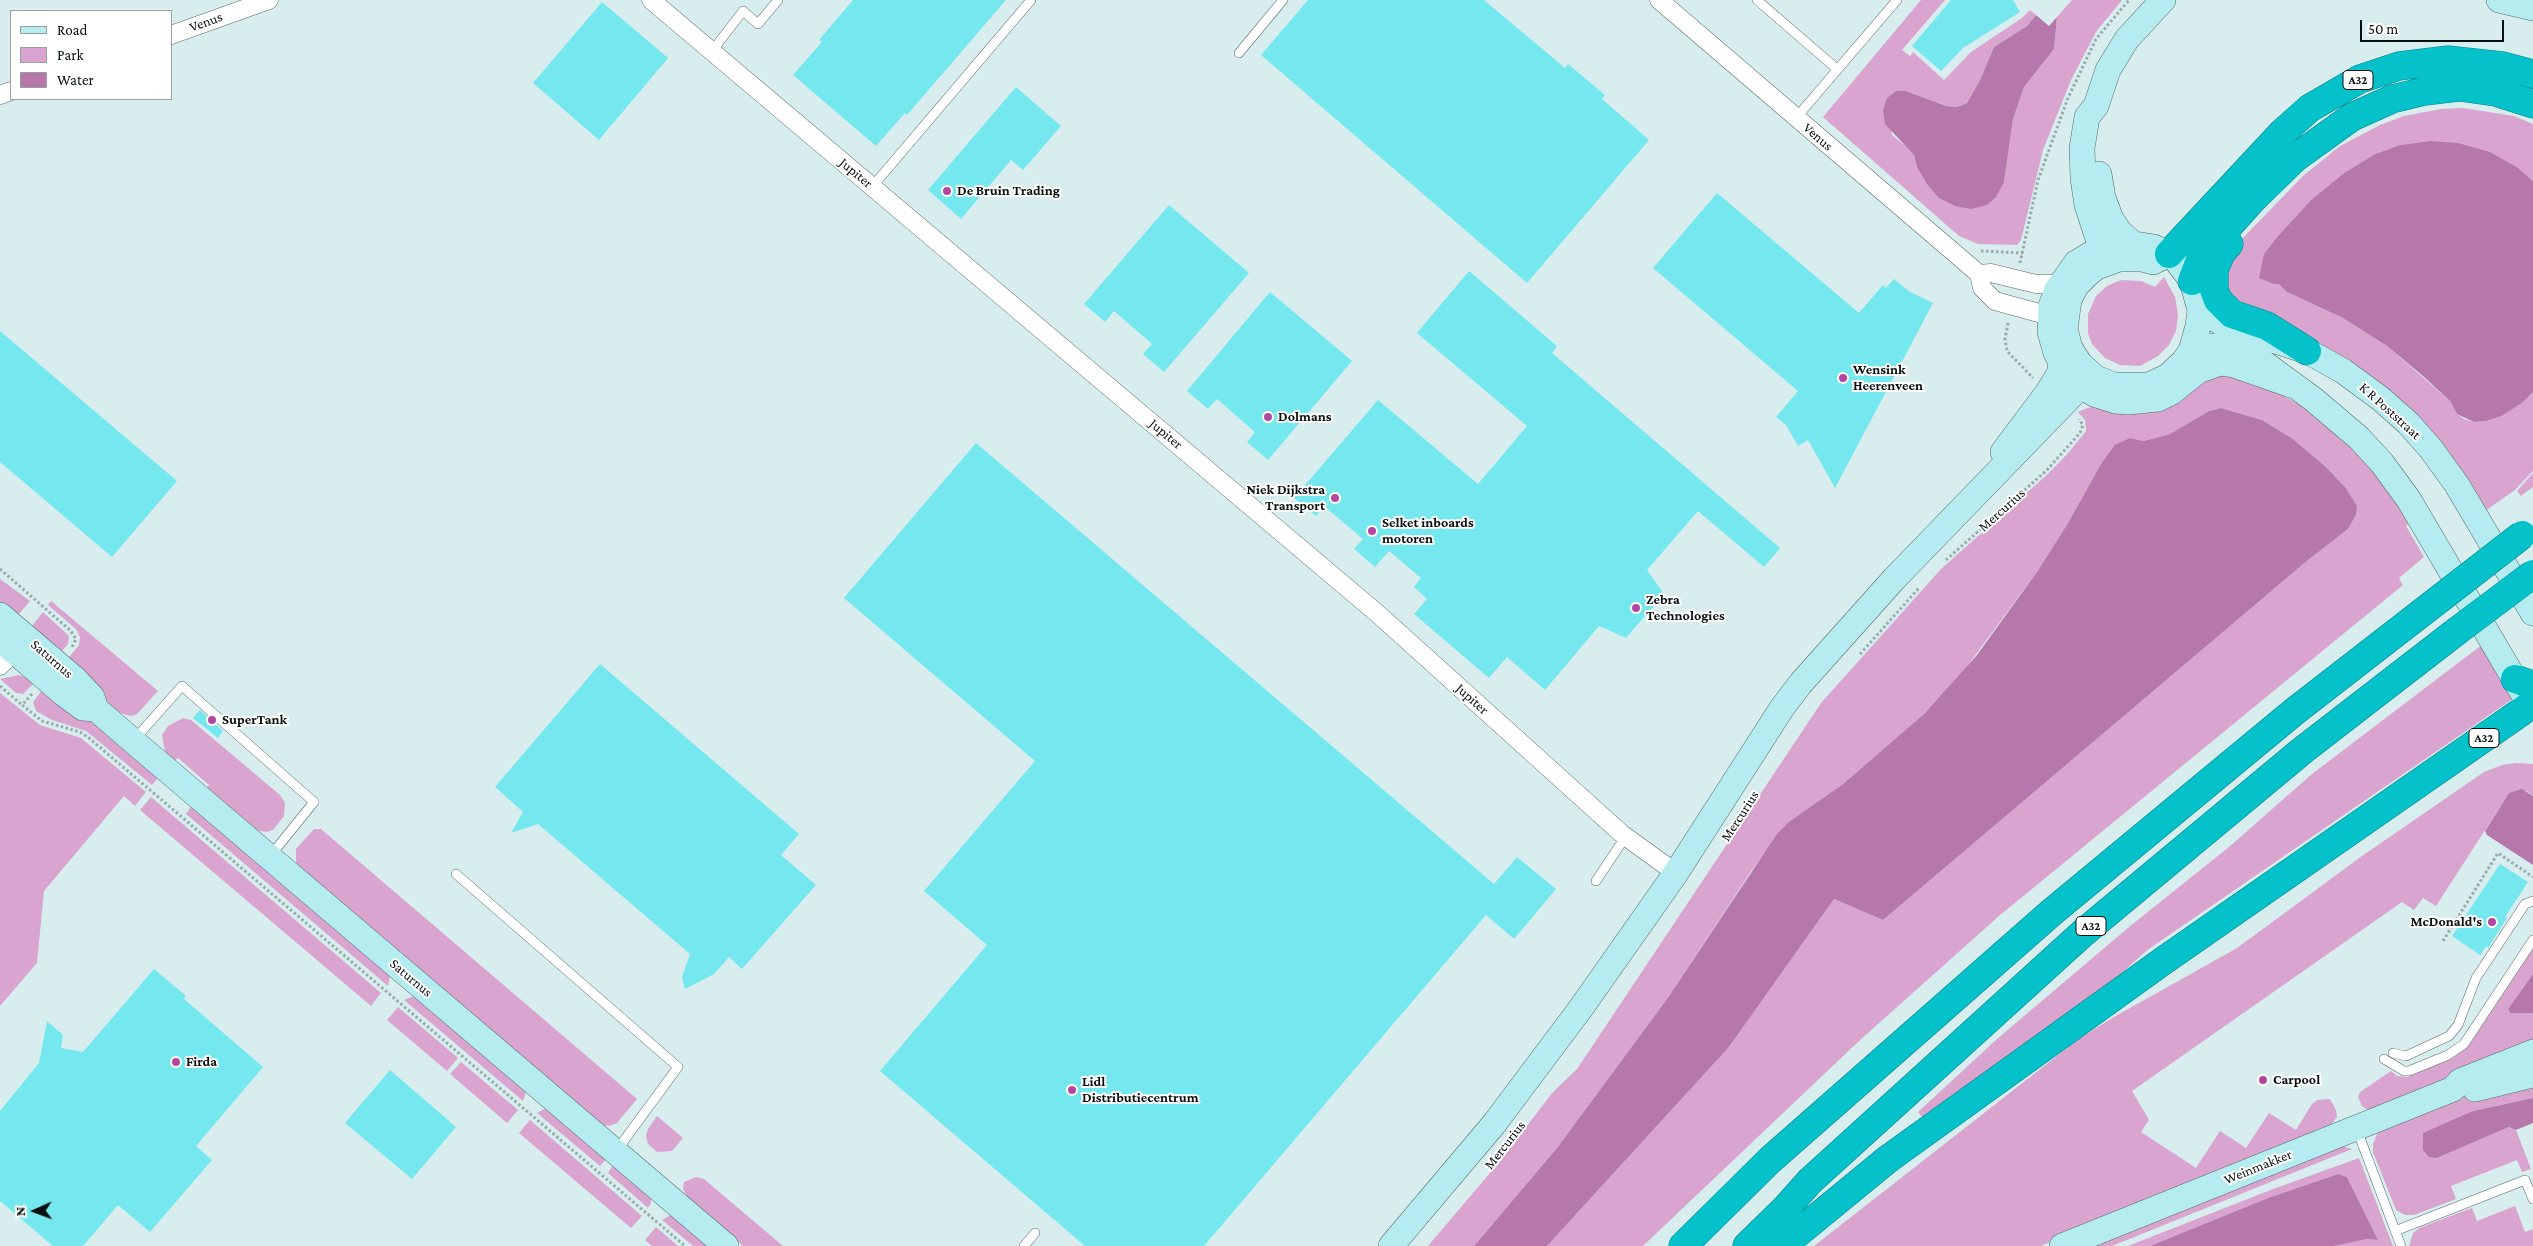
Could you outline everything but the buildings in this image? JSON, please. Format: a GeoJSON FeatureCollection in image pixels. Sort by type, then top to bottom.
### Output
{"type":"FeatureCollection","features":[{"type":"Feature","properties":{"kind":"highway","name":"A32"},"geometry":{"type":"LineString","coordinates":[[2168,254],[2283,132],[2310,108],[2360,80],[2399,66],[2448,60],[2493,64],[2533,74]]}},
{"type":"Feature","properties":{"kind":"highway","name":"A32"},"geometry":{"type":"LineString","coordinates":[[2192,282],[2200,260],[2251,201],[2295,158],[2352,117],[2392,99],[2425,91],[2459,87],[2494,92],[2533,104]]}},
{"type":"Feature","properties":{"kind":"highway"},"geometry":{"type":"LineString","coordinates":[[2251,201],[2238,234],[2217,261],[2214,290],[2218,300],[2232,314],[2267,326],[2307,351]]}},
{"type":"Feature","properties":{"kind":"highway","name":"A32"},"geometry":{"type":"LineString","coordinates":[[1683,1246],[1770,1160],[2052,912],[2296,711],[2529,528]]}},
{"type":"Feature","properties":{"kind":"highway","name":"A32"},"geometry":{"type":"LineString","coordinates":[[1747,1246],[1785,1209],[1810,1181],[2083,933],[2303,750],[2533,574]]}},
{"type":"Feature","properties":{"kind":"highway","name":"A32"},"geometry":{"type":"LineString","coordinates":[[1782,1246],[1888,1159],[2529,696]]}},
{"type":"Feature","properties":{"kind":"main road"},"geometry":{"type":"LineString","coordinates":[[2499,0],[2533,8]]}},
{"type":"Feature","properties":{"kind":"main road"},"geometry":{"type":"LineString","coordinates":[[2099,258],[2087,205],[2082,162],[2083,136],[2087,117],[2096,106],[2108,70],[2116,55],[2154,3]]}},
{"type":"Feature","properties":{"kind":"main road"},"geometry":{"type":"LineString","coordinates":[[2096,106],[2099,120],[2098,166],[2103,198],[2115,226],[2131,242]]}},
{"type":"Feature","properties":{"kind":"main road"},"geometry":{"type":"LineString","coordinates":[[2191,351],[2200,310],[2192,282],[2176,260],[2168,254],[2154,247],[2131,242],[2112,244],[2076,286],[2057,319],[2052,341],[2061,364],[2068,373],[2095,385],[2116,401],[2144,402],[2158,399],[2172,392],[2191,375],[2208,366],[2220,363],[2234,365],[2291,385]]}},
{"type":"Feature","properties":{"kind":"main road"},"geometry":{"type":"LineString","coordinates":[[2095,385],[2087,371],[2076,358],[2057,319],[2053,300],[2060,284],[2076,263],[2099,258],[2142,259],[2153,262],[2168,254]]}},
{"type":"Feature","properties":{"kind":"main road","name":"K R Poststraat"},"geometry":{"type":"LineString","coordinates":[[2200,310],[2225,325],[2307,351],[2343,370],[2381,399],[2408,423],[2431,449],[2477,515],[2533,613]]}},
{"type":"Feature","properties":{"kind":"main road"},"geometry":{"type":"LineString","coordinates":[[2095,385],[2130,387],[2149,385],[2168,376],[2191,351],[2199,346],[2233,349],[2258,358],[2291,385],[2313,399],[2359,438],[2397,482],[2529,696]]}},
{"type":"Feature","properties":{"kind":"main road","name":"Mercurius"},"geometry":{"type":"LineString","coordinates":[[1966,506],[2025,420],[2048,392],[2059,374],[2061,364]]}},
{"type":"Feature","properties":{"kind":"main road","name":"Mercurius"},"geometry":{"type":"LineString","coordinates":[[1391,1246],[1494,1124],[1581,1008],[1676,873],[1782,708],[1801,683],[1894,579],[2070,398],[2095,385]]}},
{"type":"Feature","properties":{"kind":"main road","name":"Saturnus"},"geometry":{"type":"LineString","coordinates":[[5,639],[75,679],[92,697],[96,709],[726,1246]]}},
{"type":"Feature","properties":{"kind":"main road","name":"Weinmakker"},"geometry":{"type":"LineString","coordinates":[[2062,1246],[2453,1089],[2460,1081],[2533,1052]]}},
{"type":"Feature","properties":{"kind":"main road","name":"Weinmakker"},"geometry":{"type":"LineString","coordinates":[[2453,1089],[2463,1092],[2533,1075]]}},
{"type":"Feature","properties":{"kind":"street","name":"Venus"},"geometry":{"type":"LineString","coordinates":[[172,34],[269,0]]}},
{"type":"Feature","properties":{"kind":"street","name":"Jupiter"},"geometry":{"type":"LineString","coordinates":[[651,0],[1378,614],[1626,836],[1676,873]]}},
{"type":"Feature","properties":{"kind":"street","name":"Venus"},"geometry":{"type":"LineString","coordinates":[[1659,0],[1979,274],[1982,288],[1995,301],[2057,319]]}},
{"type":"Feature","properties":{"kind":"street"},"geometry":{"type":"LineString","coordinates":[[1979,274],[1991,273],[2036,284],[2060,284]]}},
{"type":"Feature","properties":{"kind":"lane"},"geometry":{"type":"LineString","coordinates":[[712,51],[743,11],[758,24],[778,0]]}},
{"type":"Feature","properties":{"kind":"lane"},"geometry":{"type":"LineString","coordinates":[[872,187],[1031,0]]}},
{"type":"Feature","properties":{"kind":"lane"},"geometry":{"type":"LineString","coordinates":[[1239,53],[1283,0]]}},
{"type":"Feature","properties":{"kind":"lane"},"geometry":{"type":"LineString","coordinates":[[1757,0],[1838,69]]}},
{"type":"Feature","properties":{"kind":"lane"},"geometry":{"type":"LineString","coordinates":[[1796,118],[1897,0]]}},
{"type":"Feature","properties":{"kind":"lane"},"geometry":{"type":"LineString","coordinates":[[133,741],[182,686],[314,802],[269,857]]}},
{"type":"Feature","properties":{"kind":"lane"},"geometry":{"type":"LineString","coordinates":[[1596,881],[1626,836]]}},
{"type":"Feature","properties":{"kind":"lane"},"geometry":{"type":"LineString","coordinates":[[456,874],[678,1067],[615,1152]]}},
{"type":"Feature","properties":{"kind":"lane"},"geometry":{"type":"LineString","coordinates":[[2393,1053],[2406,1056],[2441,1042],[2449,1036],[2458,1025],[2476,978],[2525,904],[2533,901]]}},
{"type":"Feature","properties":{"kind":"lane"},"geometry":{"type":"LineString","coordinates":[[2384,1059],[2404,1071],[2409,1071],[2448,1055],[2464,1044],[2533,940]]}},
{"type":"Feature","properties":{"kind":"lane"},"geometry":{"type":"LineString","coordinates":[[2356,1127],[2401,1246]]}},
{"type":"Feature","properties":{"kind":"lane"},"geometry":{"type":"LineString","coordinates":[[2395,1231],[2526,1180],[2533,1199]]}},
{"type":"Feature","properties":{"kind":"lane"},"geometry":{"type":"LineString","coordinates":[[1024,1246],[1034,1233]]}},
{"type":"Feature","properties":{"kind":"path"},"geometry":{"type":"LineString","coordinates":[[1952,252],[2004,250],[2022,253]]}},
{"type":"Feature","properties":{"kind":"path"},"geometry":{"type":"LineString","coordinates":[[2009,318],[2005,338],[2007,352],[2036,381]]}},
{"type":"Feature","properties":{"kind":"path","name":"Mercurius"},"geometry":{"type":"LineString","coordinates":[[1940,565],[2046,470],[2079,434],[2082,423],[2075,415]]}},
{"type":"Feature","properties":{"kind":"path"},"geometry":{"type":"LineString","coordinates":[[0,570],[73,632],[75,642],[67,652]]}},
{"type":"Feature","properties":{"kind":"path"},"geometry":{"type":"LineString","coordinates":[[1856,657],[1922,584]]}},
{"type":"Feature","properties":{"kind":"path"},"geometry":{"type":"LineString","coordinates":[[0,686],[47,723],[80,732],[89,738],[685,1246]]}},
{"type":"Feature","properties":{"kind":"path"},"geometry":{"type":"LineString","coordinates":[[22,705],[35,690]]}},
{"type":"Feature","properties":{"kind":"path"},"geometry":{"type":"LineString","coordinates":[[2443,941],[2498,853],[2533,877]]}},
{"type":"Feature","properties":{"kind":"green space"},"geometry":{"type":"Polygon","coordinates":[[[1921,0],[1945,0],[1902,50],[1910,56],[1913,52],[1944,80],[1971,52],[2022,18],[2030,10],[2036,15],[2027,26],[1994,47],[1980,80],[1967,103],[1957,107],[1946,106],[1906,91],[1896,91],[1887,98],[1892,135],[1914,155],[1917,167],[2004,182],[2013,119],[2024,87],[2054,49],[2057,17],[2072,0],[2122,0],[2096,32],[2071,80],[2043,150],[2021,240],[2017,245],[1978,244],[1959,236],[1823,117],[1921,0]]]}},
{"type":"Feature","properties":{"kind":"green space"},"geometry":{"type":"Polygon","coordinates":[[[2463,108],[2514,116],[2533,124],[2533,181],[2518,168],[2429,141],[2400,145],[2375,154],[2344,173],[2311,200],[2278,236],[2279,283],[2287,292],[2343,318],[2387,346],[2450,401],[2457,414],[2464,419],[2474,422],[2486,421],[2522,403],[2533,392],[2533,471],[2515,490],[2485,511],[2358,367],[2289,328],[2249,314],[2225,290],[2227,264],[2240,241],[2303,176],[2340,146],[2380,125],[2404,116],[2441,109],[2463,108]]]}},
{"type":"Feature","properties":{"kind":"green space"},"geometry":{"type":"Polygon","coordinates":[[[2164,277],[2175,297],[2178,315],[2176,331],[2169,345],[2158,356],[2140,366],[2120,365],[2105,358],[2092,344],[2088,333],[2088,314],[2096,296],[2107,286],[2121,280],[2141,281],[2155,287],[2164,277]]]}},
{"type":"Feature","properties":{"kind":"green space"},"geometry":{"type":"Polygon","coordinates":[[[2230,373],[2282,395],[2311,411],[2372,466],[2411,522],[2406,526],[2424,557],[2399,578],[2403,585],[1999,916],[1859,1041],[1643,1246],[1547,1246],[1729,1047],[1834,899],[1883,920],[2308,560],[2348,529],[2356,515],[2357,506],[2346,488],[2325,466],[2293,439],[2262,420],[2221,408],[2209,411],[2170,434],[2144,441],[2130,438],[2101,464],[2068,523],[2037,572],[1956,681],[1925,713],[1843,784],[1790,821],[1752,870],[1667,999],[1557,1148],[1474,1246],[1428,1246],[1501,1160],[1552,1093],[1577,1069],[1821,703],[1941,569],[2049,473],[2069,452],[2086,431],[2085,420],[2078,412],[2087,408],[2191,385],[2230,373]]]}},
{"type":"Feature","properties":{"kind":"green space"},"geometry":{"type":"Polygon","coordinates":[[[2533,473],[2533,487],[2521,496],[2517,491],[2533,473]]]}},
{"type":"Feature","properties":{"kind":"green space"},"geometry":{"type":"Polygon","coordinates":[[[0,579],[30,601],[14,620],[0,608],[0,579]]]}},
{"type":"Feature","properties":{"kind":"green space"},"geometry":{"type":"Polygon","coordinates":[[[51,601],[158,691],[137,714],[131,716],[116,712],[64,663],[79,645],[80,637],[76,629],[48,605],[51,601]]]}},
{"type":"Feature","properties":{"kind":"green space"},"geometry":{"type":"Polygon","coordinates":[[[43,612],[69,636],[68,644],[57,657],[28,631],[43,612]]]}},
{"type":"Feature","properties":{"kind":"green space"},"geometry":{"type":"Polygon","coordinates":[[[2483,644],[2513,696],[2511,700],[2146,951],[2091,1001],[1924,1119],[1918,1112],[1997,1039],[2129,927],[2229,847],[2312,774],[2483,644]]]}},
{"type":"Feature","properties":{"kind":"green space"},"geometry":{"type":"Polygon","coordinates":[[[19,675],[36,681],[23,694],[16,693],[0,679],[19,675]]]}},
{"type":"Feature","properties":{"kind":"green space"},"geometry":{"type":"Polygon","coordinates":[[[45,686],[94,722],[159,777],[152,785],[86,731],[52,720],[36,711],[33,702],[45,686]]]}},
{"type":"Feature","properties":{"kind":"green space"},"geometry":{"type":"Polygon","coordinates":[[[0,693],[40,725],[81,738],[146,792],[135,806],[124,796],[44,891],[37,963],[0,1006],[0,693]]]}},
{"type":"Feature","properties":{"kind":"green space"},"geometry":{"type":"Polygon","coordinates":[[[183,718],[191,720],[280,795],[285,803],[284,816],[273,830],[267,832],[254,830],[206,788],[209,785],[178,758],[174,761],[165,752],[162,735],[168,726],[183,718]]]}},
{"type":"Feature","properties":{"kind":"green space"},"geometry":{"type":"Polygon","coordinates":[[[2516,763],[2533,764],[2533,796],[2527,791],[2509,793],[2436,906],[2423,898],[2414,910],[2402,902],[2132,1091],[2149,1120],[2141,1132],[2196,1168],[2220,1131],[2246,1148],[2269,1113],[2296,1130],[2312,1104],[2317,1100],[2330,1099],[2336,1110],[2337,1117],[2327,1130],[2112,1214],[2041,1246],[1814,1246],[2080,1038],[2237,948],[2362,856],[2484,772],[2502,765],[2516,763]]]}},
{"type":"Feature","properties":{"kind":"green space"},"geometry":{"type":"Polygon","coordinates":[[[151,797],[381,993],[371,1006],[140,810],[151,797]]]}},
{"type":"Feature","properties":{"kind":"green space"},"geometry":{"type":"Polygon","coordinates":[[[192,805],[390,976],[388,986],[186,814],[192,805]]]}},
{"type":"Feature","properties":{"kind":"green space"},"geometry":{"type":"Polygon","coordinates":[[[314,829],[321,829],[637,1099],[617,1123],[609,1126],[602,1125],[301,871],[296,862],[296,849],[314,829]]]}},
{"type":"Feature","properties":{"kind":"green space"},"geometry":{"type":"Polygon","coordinates":[[[2533,946],[2533,974],[2508,1009],[2510,1013],[2533,1013],[2533,1046],[2368,1110],[2362,1106],[2358,1097],[2360,1092],[2391,1071],[2397,1076],[2407,1077],[2448,1060],[2464,1049],[2533,946]]]}},
{"type":"Feature","properties":{"kind":"green space"},"geometry":{"type":"Polygon","coordinates":[[[414,996],[526,1092],[523,1101],[404,1000],[414,996]]]}},
{"type":"Feature","properties":{"kind":"green space"},"geometry":{"type":"Polygon","coordinates":[[[398,1007],[458,1058],[447,1071],[387,1020],[398,1007]]]}},
{"type":"Feature","properties":{"kind":"green space"},"geometry":{"type":"Polygon","coordinates":[[[461,1062],[518,1110],[507,1123],[450,1074],[461,1062]]]}},
{"type":"Feature","properties":{"kind":"green space"},"geometry":{"type":"Polygon","coordinates":[[[2533,1081],[2533,1098],[2473,1111],[2437,1158],[2509,1127],[2516,1130],[2531,1169],[2522,1172],[2517,1160],[2451,1186],[2456,1199],[2414,1215],[2405,1215],[2396,1210],[2373,1152],[2373,1144],[2379,1129],[2448,1100],[2533,1081]]]}},
{"type":"Feature","properties":{"kind":"green space"},"geometry":{"type":"Polygon","coordinates":[[[546,1108],[606,1159],[600,1166],[537,1113],[546,1108]]]}},
{"type":"Feature","properties":{"kind":"green space"},"geometry":{"type":"Polygon","coordinates":[[[657,1116],[683,1138],[672,1151],[657,1152],[648,1144],[646,1136],[648,1129],[657,1116]]]}},
{"type":"Feature","properties":{"kind":"green space"},"geometry":{"type":"Polygon","coordinates":[[[530,1120],[642,1216],[631,1228],[519,1133],[530,1120]]]}},
{"type":"Feature","properties":{"kind":"green space"},"geometry":{"type":"Polygon","coordinates":[[[2338,1145],[2352,1149],[2112,1246],[2088,1246],[2338,1145]]]}},
{"type":"Feature","properties":{"kind":"green space"},"geometry":{"type":"Polygon","coordinates":[[[2359,1158],[2393,1246],[2334,1246],[2367,1239],[2378,1240],[2347,1177],[2338,1174],[2268,1198],[2150,1246],[2128,1246],[2273,1189],[2359,1158]]]}},
{"type":"Feature","properties":{"kind":"green space"},"geometry":{"type":"Polygon","coordinates":[[[613,1165],[651,1197],[651,1203],[648,1208],[608,1173],[613,1165]]]}},
{"type":"Feature","properties":{"kind":"green space"},"geometry":{"type":"Polygon","coordinates":[[[696,1177],[704,1179],[783,1246],[743,1246],[690,1201],[683,1189],[684,1182],[696,1177]]]}},
{"type":"Feature","properties":{"kind":"green space"},"geometry":{"type":"Polygon","coordinates":[[[2515,1206],[2525,1232],[2533,1229],[2533,1246],[2409,1246],[2413,1233],[2419,1228],[2461,1212],[2472,1208],[2477,1221],[2515,1206]]]}},
{"type":"Feature","properties":{"kind":"green space"},"geometry":{"type":"Polygon","coordinates":[[[669,1216],[674,1216],[710,1246],[693,1246],[662,1220],[669,1216]]]}},
{"type":"Feature","properties":{"kind":"green space"},"geometry":{"type":"Polygon","coordinates":[[[656,1227],[678,1246],[652,1246],[645,1240],[656,1227]]]}},
{"type":"Feature","properties":{"kind":"water"},"geometry":{"type":"Polygon","coordinates":[[[2036,15],[2049,26],[2057,17],[2054,49],[2024,87],[2013,119],[2004,182],[1996,197],[1987,205],[1971,209],[1955,206],[1939,198],[1927,184],[1917,167],[1914,155],[1885,124],[1883,110],[1887,98],[1896,91],[1906,91],[1946,106],[1957,107],[1967,103],[1980,80],[1994,47],[2027,26],[2036,15]]]}},
{"type":"Feature","properties":{"kind":"water"},"geometry":{"type":"Polygon","coordinates":[[[2429,141],[2458,143],[2490,152],[2518,168],[2533,181],[2533,392],[2522,403],[2501,416],[2486,421],[2474,422],[2457,414],[2450,401],[2423,376],[2387,346],[2343,318],[2287,292],[2279,284],[2259,278],[2264,254],[2278,236],[2311,200],[2344,173],[2375,154],[2400,145],[2429,141]]]}},
{"type":"Feature","properties":{"kind":"water"},"geometry":{"type":"Polygon","coordinates":[[[2221,408],[2262,420],[2293,439],[2325,466],[2346,488],[2357,506],[2356,515],[2348,529],[2308,560],[1883,920],[1834,899],[1729,1047],[1547,1246],[1474,1246],[1557,1148],[1667,999],[1777,834],[1790,821],[1843,784],[1925,713],[1977,655],[2037,572],[2068,523],[2101,464],[2115,445],[2130,438],[2144,441],[2170,434],[2209,411],[2221,408]]]}},
{"type":"Feature","properties":{"kind":"water"},"geometry":{"type":"Polygon","coordinates":[[[2522,789],[2533,796],[2533,865],[2487,835],[2485,831],[2509,793],[2522,789]]]}},
{"type":"Feature","properties":{"kind":"water"},"geometry":{"type":"Polygon","coordinates":[[[2533,974],[2533,1013],[2510,1013],[2508,1009],[2533,974]]]}},
{"type":"Feature","properties":{"kind":"water"},"geometry":{"type":"Polygon","coordinates":[[[2533,1098],[2533,1123],[2516,1130],[2509,1127],[2437,1158],[2429,1157],[2423,1150],[2423,1133],[2473,1111],[2533,1098]]]}},
{"type":"Feature","properties":{"kind":"water"},"geometry":{"type":"Polygon","coordinates":[[[2338,1174],[2347,1177],[2378,1240],[2367,1239],[2334,1246],[2150,1246],[2268,1198],[2338,1174]]]}},
{"type":"Feature","properties":{"kind":"place","name":"De Bruin Trading"},"geometry":{"type":"Point","coordinates":[947,191]}},
{"type":"Feature","properties":{"kind":"place","name":"Wensink Heerenveen"},"geometry":{"type":"Point","coordinates":[1843,378]}},
{"type":"Feature","properties":{"kind":"place","name":"Dolmans"},"geometry":{"type":"Point","coordinates":[1268,417]}},
{"type":"Feature","properties":{"kind":"place","name":"Niek Dijkstra Transport"},"geometry":{"type":"Point","coordinates":[1335,498]}},
{"type":"Feature","properties":{"kind":"place","name":"Selket inboards motoren"},"geometry":{"type":"Point","coordinates":[1372,531]}},
{"type":"Feature","properties":{"kind":"place","name":"Zebra Technologies"},"geometry":{"type":"Point","coordinates":[1636,608]}},
{"type":"Feature","properties":{"kind":"place","name":"SuperTank"},"geometry":{"type":"Point","coordinates":[212,720]}},
{"type":"Feature","properties":{"kind":"place","name":"McDonald's"},"geometry":{"type":"Point","coordinates":[2492,922]}},
{"type":"Feature","properties":{"kind":"place","name":"Firda"},"geometry":{"type":"Point","coordinates":[176,1062]}},
{"type":"Feature","properties":{"kind":"place","name":"Carpool"},"geometry":{"type":"Point","coordinates":[2263,1080]}},
{"type":"Feature","properties":{"kind":"place","name":"Lidl Distributiecentrum"},"geometry":{"type":"Point","coordinates":[1072,1090]}}]}
